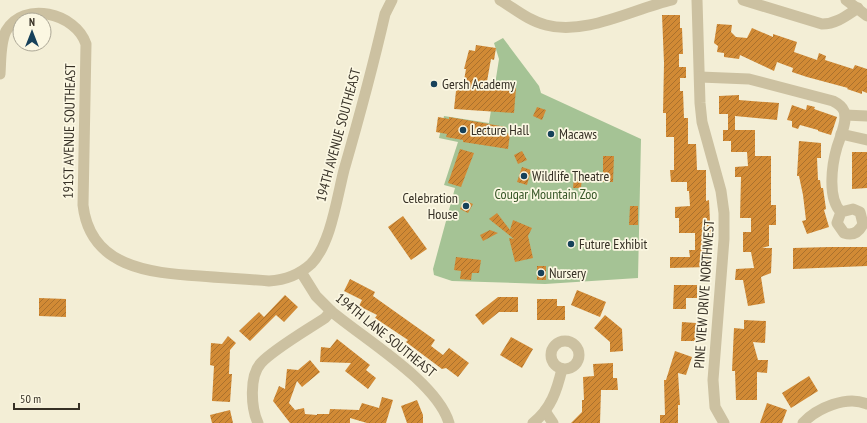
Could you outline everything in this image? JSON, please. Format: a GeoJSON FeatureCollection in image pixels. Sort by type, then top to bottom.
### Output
{"type":"FeatureCollection","features":[{"type":"Feature","properties":{"kind":"street","name":"194TH AVENUE SOUTHEAST"},"geometry":{"type":"LineString","coordinates":[[301,272],[311,264],[323,245],[357,126],[385,14],[392,0]]}},
{"type":"Feature","properties":{"kind":"street"},"geometry":{"type":"LineString","coordinates":[[500,0],[534,21],[567,29],[586,26],[672,0]]}},
{"type":"Feature","properties":{"kind":"street","name":"PINE VIEW DRIVE NORTHWEST"},"geometry":{"type":"LineString","coordinates":[[697,0],[700,103],[702,122],[718,173],[724,213],[724,238],[713,380],[715,407],[724,423]]}},
{"type":"Feature","properties":{"kind":"street"},"geometry":{"type":"LineString","coordinates":[[743,0],[822,24],[831,24],[838,21],[858,8]]}},
{"type":"Feature","properties":{"kind":"street"},"geometry":{"type":"LineString","coordinates":[[846,0],[867,16]]}},
{"type":"Feature","properties":{"kind":"street","name":"191ST AVENUE SOUTHEAST"},"geometry":{"type":"LineString","coordinates":[[0,74],[6,31],[22,15],[44,12],[63,17],[78,30],[84,40],[86,55],[84,214],[90,231],[99,244],[119,261],[149,271],[269,281],[282,280],[301,272]]}},
{"type":"Feature","properties":{"kind":"street"},"geometry":{"type":"LineString","coordinates":[[700,77],[734,78],[760,81],[833,101],[842,107],[845,115],[834,160],[832,184],[836,207],[841,212]]}},
{"type":"Feature","properties":{"kind":"street"},"geometry":{"type":"LineString","coordinates":[[845,115],[867,116]]}},
{"type":"Feature","properties":{"kind":"street"},"geometry":{"type":"LineString","coordinates":[[841,134],[867,140]]}},
{"type":"Feature","properties":{"kind":"street","name":"194TH LANE SOUTHEAST"},"geometry":{"type":"LineString","coordinates":[[301,272],[316,296],[331,311],[429,389],[444,410],[449,423]]}},
{"type":"Feature","properties":{"kind":"street"},"geometry":{"type":"LineString","coordinates":[[258,423],[254,416],[253,394],[254,378],[258,367],[266,358],[324,318],[331,311]]}},
{"type":"Feature","properties":{"kind":"street"},"geometry":{"type":"LineString","coordinates":[[533,423],[545,411],[552,400],[562,369]]}},
{"type":"Feature","properties":{"kind":"street"},"geometry":{"type":"LineString","coordinates":[[803,423],[827,407],[843,402],[856,401],[867,404]]}},
{"type":"Feature","properties":{"kind":"street"},"geometry":{"type":"LineString","coordinates":[[545,411],[553,423]]}},
{"type":"Feature","properties":{"kind":"green space","name":"Cougar Mountain Zoo"},"geometry":{"type":"Polygon","coordinates":[[[503,38],[539,86],[541,93],[641,139],[638,278],[545,284],[452,281],[434,275],[433,269],[455,188],[444,185],[458,142],[439,138],[444,116],[489,123],[499,59],[494,43],[503,38]]]}},
{"type":"Feature","properties":{"kind":"building"},"geometry":{"type":"Polygon","coordinates":[[[662,15],[680,15],[683,54],[679,54],[679,67],[686,67],[686,78],[680,78],[680,91],[683,91],[684,118],[688,118],[688,144],[696,144],[697,170],[706,170],[706,201],[709,200],[710,222],[712,222],[712,241],[708,241],[709,267],[670,268],[670,257],[690,257],[689,250],[695,250],[695,233],[679,233],[679,218],[675,218],[675,207],[690,206],[687,182],[671,182],[670,170],[674,170],[674,137],[666,137],[666,113],[663,113],[664,63],[662,15]]]}},
{"type":"Feature","properties":{"kind":"building"},"geometry":{"type":"Polygon","coordinates":[[[717,24],[732,25],[731,32],[736,37],[747,38],[752,28],[773,37],[773,34],[797,42],[794,52],[817,60],[819,53],[826,56],[825,60],[853,69],[855,65],[867,69],[867,93],[862,91],[862,94],[847,89],[848,88],[792,72],[793,68],[777,62],[774,71],[740,55],[739,59],[724,57],[724,53],[717,52],[718,46],[714,43],[717,24]]]}},
{"type":"Feature","properties":{"kind":"building"},"geometry":{"type":"Polygon","coordinates":[[[476,45],[496,48],[494,60],[491,59],[486,87],[516,88],[514,113],[454,109],[456,91],[463,86],[466,69],[464,69],[469,50],[475,51],[476,45]]]}},
{"type":"Feature","properties":{"kind":"building"},"geometry":{"type":"Polygon","coordinates":[[[739,95],[739,100],[779,103],[777,120],[735,116],[735,130],[755,130],[755,156],[771,156],[771,205],[776,205],[776,225],[769,225],[769,246],[762,248],[772,248],[771,273],[761,277],[765,303],[748,306],[743,280],[735,280],[736,269],[754,268],[751,252],[743,252],[743,232],[751,232],[751,218],[740,218],[741,177],[735,177],[735,167],[748,166],[747,152],[731,152],[731,141],[723,141],[723,130],[728,130],[728,114],[719,114],[719,96],[739,95]]]}},
{"type":"Feature","properties":{"kind":"building"},"geometry":{"type":"Polygon","coordinates":[[[792,105],[806,110],[807,105],[815,107],[814,109],[837,117],[831,135],[800,125],[798,129],[792,127],[792,121],[787,120],[792,105]]]}},
{"type":"Feature","properties":{"kind":"building"},"geometry":{"type":"Polygon","coordinates":[[[537,107],[546,110],[542,120],[533,116],[537,107]]]}},
{"type":"Feature","properties":{"kind":"building","name":"Lecture Hall"},"geometry":{"type":"Polygon","coordinates":[[[438,117],[449,119],[449,117],[506,127],[505,133],[510,134],[508,149],[463,142],[463,140],[446,137],[447,134],[436,132],[438,117]]]}},
{"type":"Feature","properties":{"kind":"building"},"geometry":{"type":"Polygon","coordinates":[[[799,141],[821,143],[821,158],[817,158],[818,180],[820,180],[821,188],[823,188],[826,209],[824,210],[829,227],[807,234],[802,221],[806,220],[803,195],[799,176],[797,176],[799,141]]]}},
{"type":"Feature","properties":{"kind":"building"},"geometry":{"type":"Polygon","coordinates":[[[460,149],[474,153],[461,187],[448,183],[460,149]]]}},
{"type":"Feature","properties":{"kind":"building"},"geometry":{"type":"Polygon","coordinates":[[[522,151],[527,160],[518,164],[514,155],[522,151]]]}},
{"type":"Feature","properties":{"kind":"building"},"geometry":{"type":"Polygon","coordinates":[[[852,152],[867,152],[867,188],[852,189],[852,152]]]}},
{"type":"Feature","properties":{"kind":"building"},"geometry":{"type":"Polygon","coordinates":[[[603,156],[614,156],[613,182],[603,182],[603,156]]]}},
{"type":"Feature","properties":{"kind":"building","name":"Wildlife Theatre"},"geometry":{"type":"Polygon","coordinates":[[[522,167],[531,170],[527,185],[517,182],[522,167]]]}},
{"type":"Feature","properties":{"kind":"building"},"geometry":{"type":"Polygon","coordinates":[[[574,177],[582,177],[581,188],[573,188],[574,177]]]}},
{"type":"Feature","properties":{"kind":"building","name":"Celebration House"},"geometry":{"type":"Polygon","coordinates":[[[464,200],[473,204],[468,213],[460,209],[464,200]]]}},
{"type":"Feature","properties":{"kind":"building"},"geometry":{"type":"Polygon","coordinates":[[[630,206],[638,206],[638,225],[629,225],[630,206]]]}},
{"type":"Feature","properties":{"kind":"building"},"geometry":{"type":"Polygon","coordinates":[[[497,213],[510,230],[513,220],[532,228],[528,236],[533,258],[515,262],[509,238],[514,239],[489,219],[497,213]]]}},
{"type":"Feature","properties":{"kind":"building"},"geometry":{"type":"Polygon","coordinates":[[[403,216],[427,249],[411,260],[388,227],[403,216]]]}},
{"type":"Feature","properties":{"kind":"building"},"geometry":{"type":"Polygon","coordinates":[[[490,230],[498,233],[483,241],[480,235],[490,230]]]}},
{"type":"Feature","properties":{"kind":"building"},"geometry":{"type":"Polygon","coordinates":[[[867,247],[867,266],[793,269],[793,248],[867,247]]]}},
{"type":"Feature","properties":{"kind":"building"},"geometry":{"type":"Polygon","coordinates":[[[456,257],[481,260],[479,273],[472,273],[471,280],[460,279],[461,271],[454,270],[456,257]]]}},
{"type":"Feature","properties":{"kind":"building","name":"Nursery"},"geometry":{"type":"Polygon","coordinates":[[[537,266],[546,266],[546,280],[537,280],[537,266]]]}},
{"type":"Feature","properties":{"kind":"building"},"geometry":{"type":"Polygon","coordinates":[[[350,279],[375,292],[373,296],[435,340],[431,346],[443,355],[449,348],[469,363],[458,377],[446,368],[442,369],[406,342],[408,340],[375,318],[377,315],[359,306],[362,300],[344,291],[350,279]]]}},
{"type":"Feature","properties":{"kind":"building"},"geometry":{"type":"Polygon","coordinates":[[[674,285],[697,285],[697,298],[686,298],[686,309],[673,309],[674,285]]]}},
{"type":"Feature","properties":{"kind":"building"},"geometry":{"type":"Polygon","coordinates":[[[577,290],[606,302],[600,317],[571,305],[577,290]]]}},
{"type":"Feature","properties":{"kind":"building"},"geometry":{"type":"Polygon","coordinates":[[[285,295],[298,307],[284,322],[276,315],[250,341],[239,331],[259,312],[264,317],[285,295]]]}},
{"type":"Feature","properties":{"kind":"building"},"geometry":{"type":"Polygon","coordinates":[[[498,297],[518,297],[518,312],[499,312],[483,325],[475,315],[498,297]]]}},
{"type":"Feature","properties":{"kind":"building"},"geometry":{"type":"Polygon","coordinates":[[[39,298],[66,299],[66,317],[39,316],[39,298]]]}},
{"type":"Feature","properties":{"kind":"building"},"geometry":{"type":"Polygon","coordinates":[[[537,299],[557,299],[557,306],[565,306],[565,320],[537,320],[537,299]]]}},
{"type":"Feature","properties":{"kind":"building"},"geometry":{"type":"Polygon","coordinates":[[[605,315],[622,329],[623,351],[610,352],[610,342],[594,328],[605,315]]]}},
{"type":"Feature","properties":{"kind":"building"},"geometry":{"type":"Polygon","coordinates":[[[744,320],[766,321],[765,343],[753,342],[758,360],[768,360],[767,373],[757,372],[757,400],[736,400],[735,371],[732,371],[734,328],[744,329],[744,320]]]}},
{"type":"Feature","properties":{"kind":"building"},"geometry":{"type":"Polygon","coordinates":[[[682,322],[696,323],[695,341],[681,341],[682,322]]]}},
{"type":"Feature","properties":{"kind":"building"},"geometry":{"type":"Polygon","coordinates":[[[228,336],[236,343],[230,350],[229,374],[232,374],[230,402],[212,401],[214,366],[210,365],[211,343],[222,344],[228,336]]]}},
{"type":"Feature","properties":{"kind":"building"},"geometry":{"type":"Polygon","coordinates":[[[511,337],[533,349],[522,368],[500,355],[511,337]]]}},
{"type":"Feature","properties":{"kind":"building"},"geometry":{"type":"Polygon","coordinates":[[[337,339],[370,365],[366,370],[376,378],[368,389],[345,371],[351,363],[320,362],[321,347],[330,348],[337,339]]]}},
{"type":"Feature","properties":{"kind":"building"},"geometry":{"type":"Polygon","coordinates":[[[675,351],[692,357],[686,375],[678,373],[680,405],[678,405],[678,423],[660,423],[660,415],[665,415],[664,380],[666,380],[675,351]]]}},
{"type":"Feature","properties":{"kind":"building"},"geometry":{"type":"Polygon","coordinates":[[[310,360],[320,372],[302,387],[297,381],[289,403],[295,410],[304,408],[305,414],[317,415],[329,414],[330,409],[359,410],[362,403],[379,408],[382,397],[393,400],[386,423],[367,423],[350,418],[350,423],[290,423],[273,401],[279,386],[285,389],[287,369],[298,370],[310,360]]]}},
{"type":"Feature","properties":{"kind":"building"},"geometry":{"type":"Polygon","coordinates":[[[613,363],[613,378],[617,378],[618,390],[601,390],[600,423],[571,423],[582,412],[582,400],[584,400],[583,377],[594,376],[593,364],[613,363]]]}},
{"type":"Feature","properties":{"kind":"building"},"geometry":{"type":"Polygon","coordinates":[[[809,376],[818,391],[791,408],[782,393],[809,376]]]}},
{"type":"Feature","properties":{"kind":"building"},"geometry":{"type":"Polygon","coordinates":[[[417,400],[423,415],[423,423],[407,423],[401,406],[417,400]]]}},
{"type":"Feature","properties":{"kind":"building"},"geometry":{"type":"Polygon","coordinates":[[[767,403],[787,410],[782,423],[760,423],[767,403]]]}},
{"type":"Feature","properties":{"kind":"building"},"geometry":{"type":"Polygon","coordinates":[[[230,410],[233,423],[212,423],[210,415],[230,410]]]}},
{"type":"Feature","properties":{"kind":"place","name":"Gersh Academy"},"geometry":{"type":"Point","coordinates":[434,84]}},
{"type":"Feature","properties":{"kind":"place","name":"Lecture Hall"},"geometry":{"type":"Point","coordinates":[463,130]}},
{"type":"Feature","properties":{"kind":"place","name":"Macaws"},"geometry":{"type":"Point","coordinates":[551,134]}},
{"type":"Feature","properties":{"kind":"place","name":"Wildlife Theatre"},"geometry":{"type":"Point","coordinates":[524,176]}},
{"type":"Feature","properties":{"kind":"place","name":"Celebration House"},"geometry":{"type":"Point","coordinates":[466,206]}},
{"type":"Feature","properties":{"kind":"place","name":"Future Exhibit"},"geometry":{"type":"Point","coordinates":[571,244]}},
{"type":"Feature","properties":{"kind":"place","name":"Nursery"},"geometry":{"type":"Point","coordinates":[541,273]}}]}
